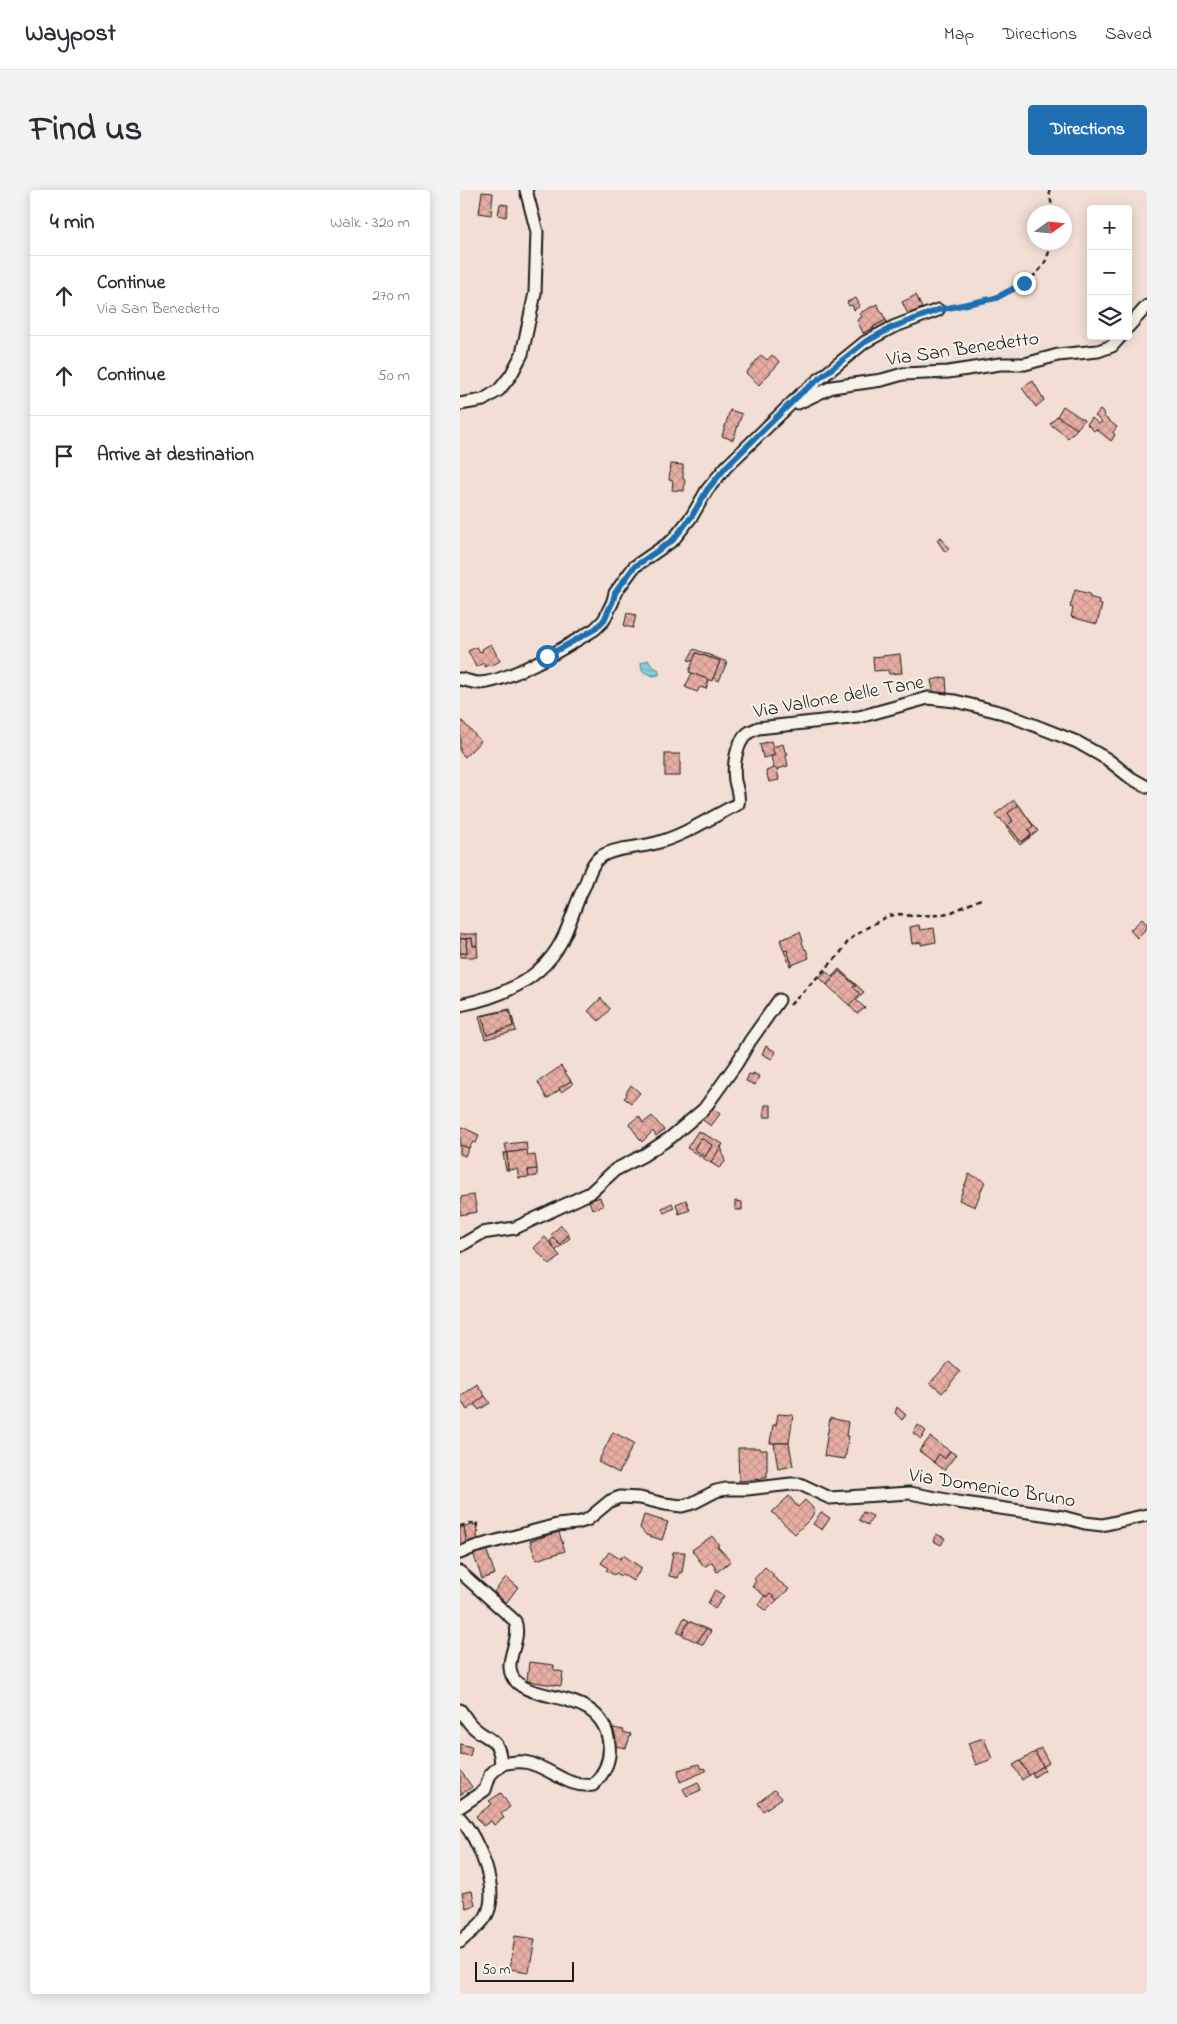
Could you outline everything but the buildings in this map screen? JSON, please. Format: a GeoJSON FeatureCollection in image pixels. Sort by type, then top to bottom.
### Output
{"type":"FeatureCollection","features":[{"type":"Feature","properties":{"kind":"street"},"geometry":{"type":"LineString","coordinates":[[460,404],[483,400],[499,390],[511,375],[522,354],[535,293],[537,232],[526,190]]}},
{"type":"Feature","properties":{"kind":"street"},"geometry":{"type":"LineString","coordinates":[[1132,323],[1147,306]]}},
{"type":"Feature","properties":{"kind":"street","name":"Via San Benedetto"},"geometry":{"type":"LineString","coordinates":[[460,679],[476,683],[501,679],[522,670],[595,629],[604,620],[615,593],[634,567],[673,540],[692,516],[707,490],[726,467],[800,394],[865,342],[893,327],[938,310]]}},
{"type":"Feature","properties":{"kind":"street","name":"Via San Benedetto"},"geometry":{"type":"LineString","coordinates":[[780,413],[806,398],[832,387],[882,380],[903,374],[948,372],[1000,364],[1025,364],[1058,355],[1107,348],[1118,340]]}},
{"type":"Feature","properties":{"kind":"street","name":"Via Vallone delle Tane"},"geometry":{"type":"LineString","coordinates":[[460,1005],[501,994],[524,981],[543,966],[554,954],[562,940],[593,866],[600,858],[625,849],[655,843],[682,834],[738,804],[740,798],[734,772],[736,758],[747,734],[758,728],[859,717],[928,698],[955,701],[1003,713],[1077,742],[1107,759],[1131,778],[1147,787]]}},
{"type":"Feature","properties":{"kind":"street"},"geometry":{"type":"LineString","coordinates":[[460,1246],[482,1233],[515,1228],[590,1193],[615,1170],[644,1155],[670,1138],[704,1109],[737,1064],[750,1041],[783,1003]]}},
{"type":"Feature","properties":{"kind":"street","name":"Via Domenico Bruno"},"geometry":{"type":"LineString","coordinates":[[460,1553],[474,1547],[557,1525],[587,1520],[610,1501],[620,1497],[682,1506],[726,1488],[747,1489],[791,1484],[800,1484],[830,1498],[910,1493],[958,1502],[1063,1516],[1085,1523],[1102,1525],[1147,1516]]}},
{"type":"Feature","properties":{"kind":"street"},"geometry":{"type":"LineString","coordinates":[[460,1572],[512,1616],[518,1631],[510,1664],[512,1676],[516,1682],[528,1689],[579,1703],[597,1717],[609,1740],[607,1764],[599,1779],[593,1785],[576,1785],[535,1764],[518,1761],[501,1764],[490,1775],[485,1790],[460,1807]]}},
{"type":"Feature","properties":{"kind":"street"},"geometry":{"type":"LineString","coordinates":[[460,1710],[472,1726],[495,1741],[501,1764]]}},
{"type":"Feature","properties":{"kind":"street"},"geometry":{"type":"LineString","coordinates":[[460,1818],[467,1826],[480,1849],[487,1867],[490,1889],[489,1910],[485,1918],[460,1942]]}},
{"type":"Feature","properties":{"kind":"path"},"geometry":{"type":"LineString","coordinates":[[1049,190],[1052,205]]}},
{"type":"Feature","properties":{"kind":"path"},"geometry":{"type":"LineString","coordinates":[[938,310],[996,298],[1024,283],[1042,267],[1049,250]]}},
{"type":"Feature","properties":{"kind":"path"},"geometry":{"type":"LineString","coordinates":[[783,1003],[794,1002],[850,940],[888,916],[900,914],[912,916],[939,915],[952,912],[983,898]]}},
{"type":"Feature","properties":{"kind":"path"},"geometry":{"type":"LineString","coordinates":[[460,1526],[477,1522]]}},
{"type":"Feature","properties":{"kind":"water"},"geometry":{"type":"Polygon","coordinates":[[[648,660],[652,666],[659,670],[659,675],[653,676],[642,671],[641,663],[648,660]]]}},
{"type":"Feature","properties":{"kind":"route"},"geometry":{"type":"LineString","coordinates":[[547,656],[595,629],[604,620],[615,593],[634,567],[673,540],[692,516],[707,490],[726,467],[800,394],[865,342],[893,327],[938,310],[996,298],[1024,283]]}}]}
